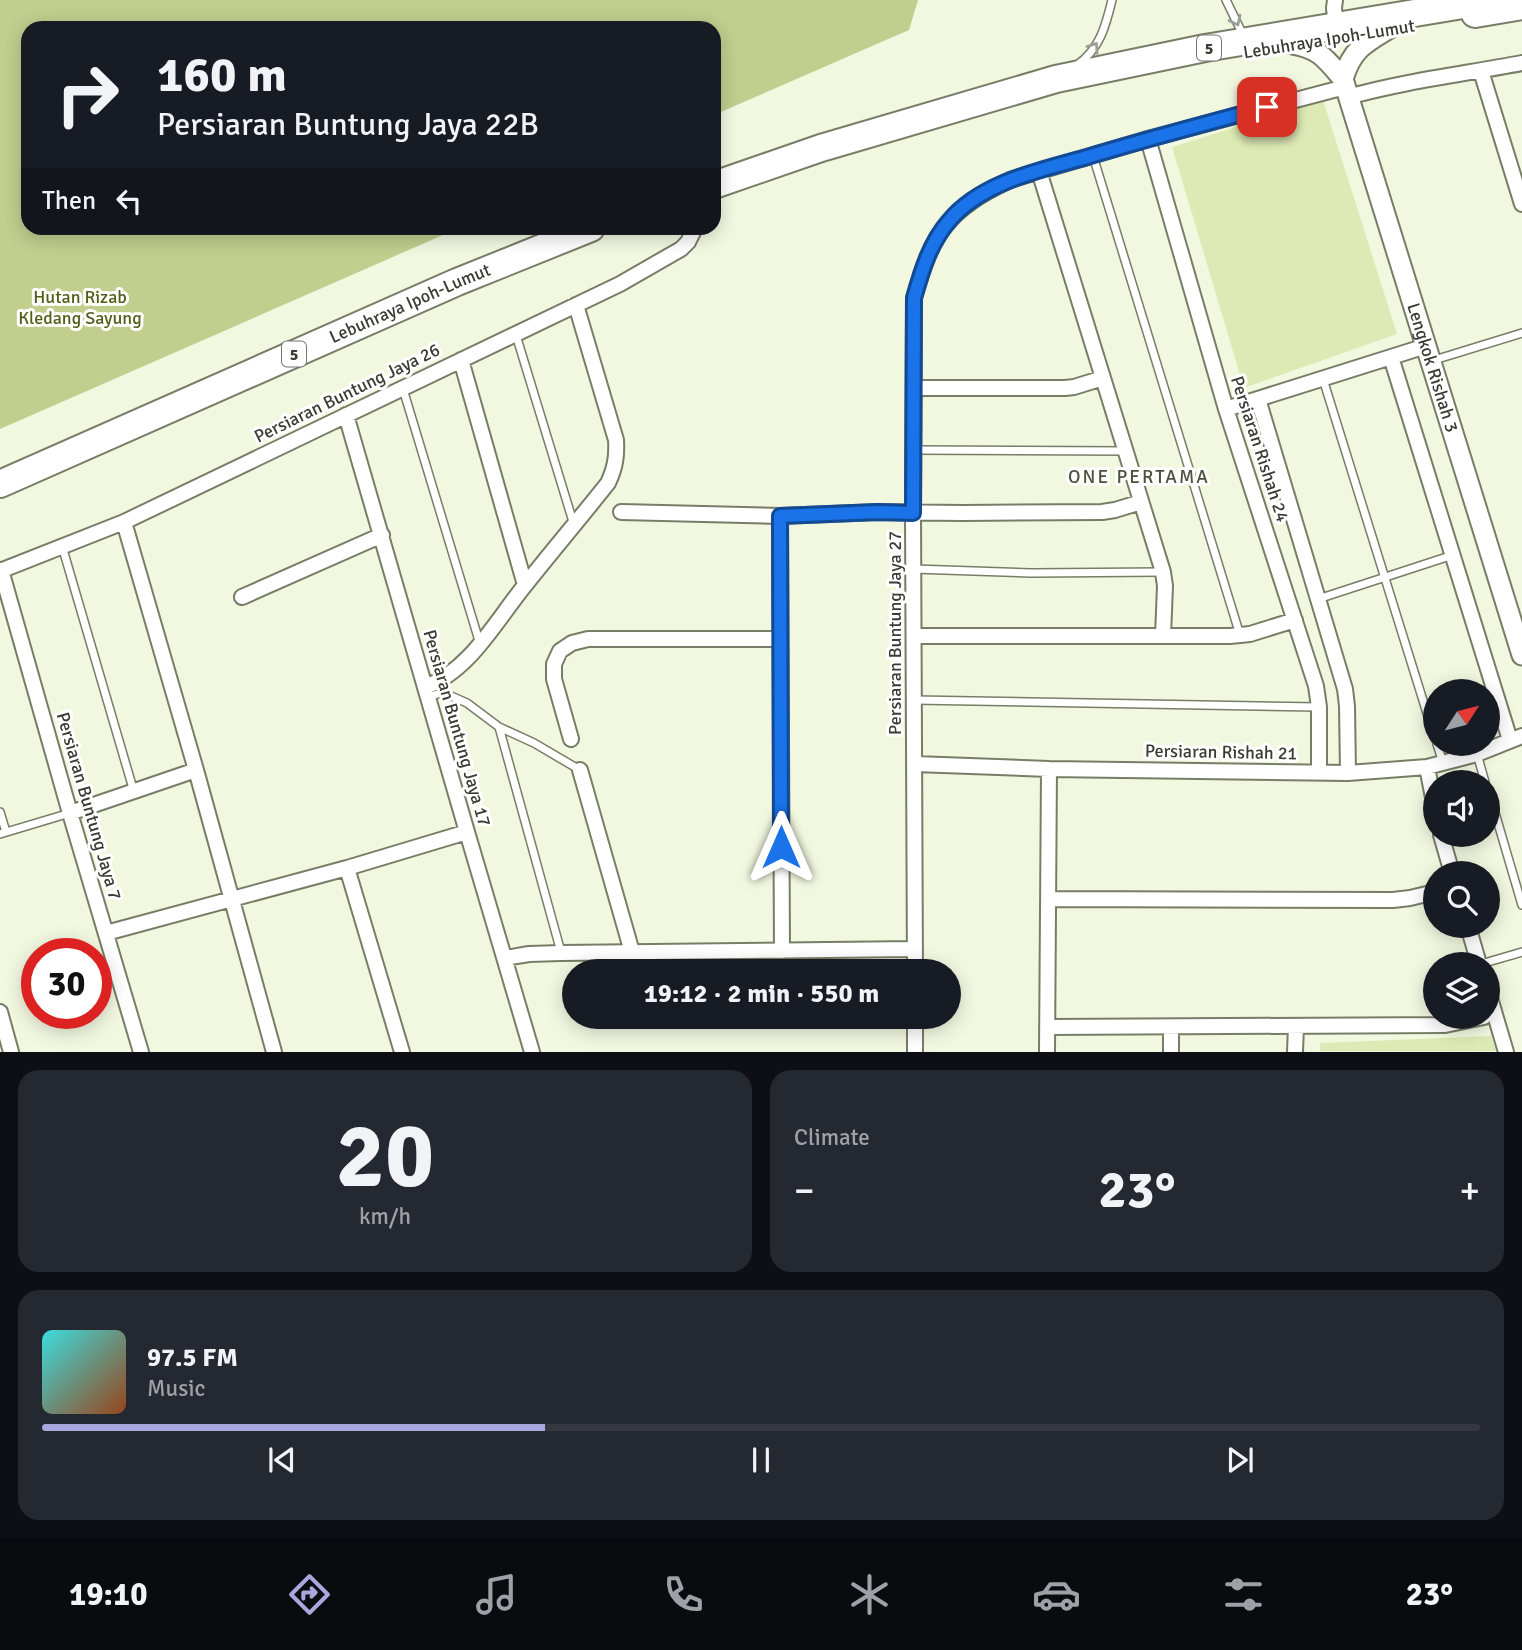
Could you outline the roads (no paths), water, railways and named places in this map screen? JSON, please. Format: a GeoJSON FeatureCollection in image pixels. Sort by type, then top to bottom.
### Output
{"type":"FeatureCollection","features":[{"type":"Feature","properties":{"kind":"highway","name":"Lebuhraya Ipoh-Lumut"},"geometry":{"type":"LineString","coordinates":[[721,183],[821,148],[1056,79],[1205,48],[1493,0]]}},
{"type":"Feature","properties":{"kind":"highway","name":"Lebuhraya Ipoh-Lumut"},"geometry":{"type":"LineString","coordinates":[[930,116],[1120,76],[1292,44],[1522,6]]}},
{"type":"Feature","properties":{"kind":"highway","name":"Lebuhraya Ipoh-Lumut"},"geometry":{"type":"LineString","coordinates":[[0,484],[457,282],[574,235]]}},
{"type":"Feature","properties":{"kind":"street"},"geometry":{"type":"LineString","coordinates":[[1335,0],[1336,27]]}},
{"type":"Feature","properties":{"kind":"street"},"geometry":{"type":"LineString","coordinates":[[1346,88],[1350,58],[1356,51],[1390,29]]}},
{"type":"Feature","properties":{"kind":"street","name":"Lengkok Rishah 3"},"geometry":{"type":"LineString","coordinates":[[1292,44],[1306,47],[1323,57],[1346,88],[1520,642]]}},
{"type":"Feature","properties":{"kind":"street","name":"Persiaran Buntung Jaya 27"},"geometry":{"type":"LineString","coordinates":[[915,959],[914,298],[923,267],[936,238],[950,219],[989,190],[1039,171],[1147,139],[1346,88],[1382,88],[1522,63]]}},
{"type":"Feature","properties":{"kind":"street"},"geometry":{"type":"LineString","coordinates":[[1481,71],[1522,204]]}},
{"type":"Feature","properties":{"kind":"street","name":"Persiaran Rishah 24"},"geometry":{"type":"LineString","coordinates":[[1147,139],[1226,409],[1316,686],[1320,707],[1319,772]]}},
{"type":"Feature","properties":{"kind":"street"},"geometry":{"type":"LineString","coordinates":[[1039,171],[1163,572],[1163,636]]}},
{"type":"Feature","properties":{"kind":"street","name":"Persiaran Buntung Jaya 26"},"geometry":{"type":"LineString","coordinates":[[0,571],[124,522],[516,335],[620,284],[681,249],[692,235]]}},
{"type":"Feature","properties":{"kind":"street"},"geometry":{"type":"LineString","coordinates":[[427,692],[481,645],[525,585],[608,483],[615,468],[616,440],[576,305]]}},
{"type":"Feature","properties":{"kind":"street"},"geometry":{"type":"LineString","coordinates":[[1226,409],[1391,357],[1428,354]]}},
{"type":"Feature","properties":{"kind":"street","name":"Lengkok Rishah 3"},"geometry":{"type":"LineString","coordinates":[[1391,357],[1452,555],[1516,738]]}},
{"type":"Feature","properties":{"kind":"street"},"geometry":{"type":"LineString","coordinates":[[460,360],[525,585]]}},
{"type":"Feature","properties":{"kind":"street"},"geometry":{"type":"LineString","coordinates":[[914,388],[1065,388],[1103,378]]}},
{"type":"Feature","properties":{"kind":"street"},"geometry":{"type":"LineString","coordinates":[[1258,399],[1345,689],[1348,706],[1348,773]]}},
{"type":"Feature","properties":{"kind":"street","name":"Persiaran Buntung Jaya 17"},"geometry":{"type":"LineString","coordinates":[[346,415],[533,1052]]}},
{"type":"Feature","properties":{"kind":"street"},"geometry":{"type":"LineString","coordinates":[[621,512],[780,516],[878,512],[1102,512],[1141,502]]}},
{"type":"Feature","properties":{"kind":"street"},"geometry":{"type":"LineString","coordinates":[[780,516],[782,951]]}},
{"type":"Feature","properties":{"kind":"street"},"geometry":{"type":"LineString","coordinates":[[124,522],[274,1052]]}},
{"type":"Feature","properties":{"kind":"street"},"geometry":{"type":"LineString","coordinates":[[242,597],[382,535]]}},
{"type":"Feature","properties":{"kind":"street","name":"Persiaran Buntung Jaya 7"},"geometry":{"type":"LineString","coordinates":[[0,571],[141,1052]]}},
{"type":"Feature","properties":{"kind":"street"},"geometry":{"type":"LineString","coordinates":[[914,636],[1240,635],[1295,620]]}},
{"type":"Feature","properties":{"kind":"street"},"geometry":{"type":"LineString","coordinates":[[571,739],[554,679],[554,664],[560,651],[572,643],[588,639],[779,639]]}},
{"type":"Feature","properties":{"kind":"street","name":"Persiaran Rishah 21"},"geometry":{"type":"LineString","coordinates":[[915,764],[1049,769],[1348,773],[1427,767],[1470,756]]}},
{"type":"Feature","properties":{"kind":"street"},"geometry":{"type":"LineString","coordinates":[[1047,1052],[1049,769]]}},
{"type":"Feature","properties":{"kind":"street"},"geometry":{"type":"LineString","coordinates":[[580,770],[632,952]]}},
{"type":"Feature","properties":{"kind":"street"},"geometry":{"type":"LineString","coordinates":[[70,813],[196,771]]}},
{"type":"Feature","properties":{"kind":"street"},"geometry":{"type":"LineString","coordinates":[[106,933],[347,868],[467,831]]}},
{"type":"Feature","properties":{"kind":"street"},"geometry":{"type":"LineString","coordinates":[[347,868],[402,1052]]}},
{"type":"Feature","properties":{"kind":"street"},"geometry":{"type":"LineString","coordinates":[[1048,899],[1393,900],[1423,895]]}},
{"type":"Feature","properties":{"kind":"street"},"geometry":{"type":"LineString","coordinates":[[505,958],[561,953],[915,949]]}},
{"type":"Feature","properties":{"kind":"street"},"geometry":{"type":"LineString","coordinates":[[0,1012],[11,1052]]}},
{"type":"Feature","properties":{"kind":"street"},"geometry":{"type":"LineString","coordinates":[[1046,1027],[1423,1025]]}},
{"type":"Feature","properties":{"kind":"street"},"geometry":{"type":"LineString","coordinates":[[1295,1052],[1296,1026]]}},
{"type":"Feature","properties":{"kind":"street"},"geometry":{"type":"LineString","coordinates":[[1171,1028],[1171,1052]]}},
{"type":"Feature","properties":{"kind":"street"},"geometry":{"type":"LineString","coordinates":[[915,1029],[915,1052]]}},
{"type":"Feature","properties":{"kind":"street"},"geometry":{"type":"LineString","coordinates":[[1495,1029],[1506,1052]]}},
{"type":"Feature","properties":{"kind":"lane"},"geometry":{"type":"LineString","coordinates":[[1056,79],[1082,62],[1098,43],[1112,0]]}},
{"type":"Feature","properties":{"kind":"lane"},"geometry":{"type":"LineString","coordinates":[[1226,0],[1246,42]]}},
{"type":"Feature","properties":{"kind":"lane"},"geometry":{"type":"LineString","coordinates":[[1093,155],[1240,635]]}},
{"type":"Feature","properties":{"kind":"lane"},"geometry":{"type":"LineString","coordinates":[[1428,354],[1522,333]]}},
{"type":"Feature","properties":{"kind":"lane"},"geometry":{"type":"LineString","coordinates":[[516,335],[575,525]]}},
{"type":"Feature","properties":{"kind":"lane"},"geometry":{"type":"LineString","coordinates":[[1323,378],[1423,700]]}},
{"type":"Feature","properties":{"kind":"lane"},"geometry":{"type":"LineString","coordinates":[[402,388],[481,645]]}},
{"type":"Feature","properties":{"kind":"lane"},"geometry":{"type":"LineString","coordinates":[[914,450],[1125,451]]}},
{"type":"Feature","properties":{"kind":"lane"},"geometry":{"type":"LineString","coordinates":[[62,545],[134,792]]}},
{"type":"Feature","properties":{"kind":"lane"},"geometry":{"type":"LineString","coordinates":[[1318,599],[1452,555]]}},
{"type":"Feature","properties":{"kind":"lane"},"geometry":{"type":"LineString","coordinates":[[914,569],[1031,573],[1163,572]]}},
{"type":"Feature","properties":{"kind":"lane"},"geometry":{"type":"LineString","coordinates":[[427,692],[450,696],[467,703],[499,727],[534,743],[580,770]]}},
{"type":"Feature","properties":{"kind":"lane"},"geometry":{"type":"LineString","coordinates":[[914,700],[1320,707]]}},
{"type":"Feature","properties":{"kind":"lane"},"geometry":{"type":"LineString","coordinates":[[499,727],[561,953]]}},
{"type":"Feature","properties":{"kind":"lane"},"geometry":{"type":"LineString","coordinates":[[1441,756],[1443,764]]}},
{"type":"Feature","properties":{"kind":"lane"},"geometry":{"type":"LineString","coordinates":[[0,812],[3,833],[70,813]]}},
{"type":"Feature","properties":{"kind":"lane"},"geometry":{"type":"LineString","coordinates":[[1500,830],[1522,905]]}},
{"type":"Feature","properties":{"kind":"lane"},"geometry":{"type":"LineString","coordinates":[[1500,958],[1522,952]]}},
{"type":"Feature","properties":{"kind":"district","name":"ONE PERTAMA"},"geometry":{"type":"Point","coordinates":[1139,476]}},
{"type":"Feature","properties":{"kind":"park label","name":"Hutan Rizab Kledang Sayung"},"geometry":{"type":"Point","coordinates":[80,307]}}]}
